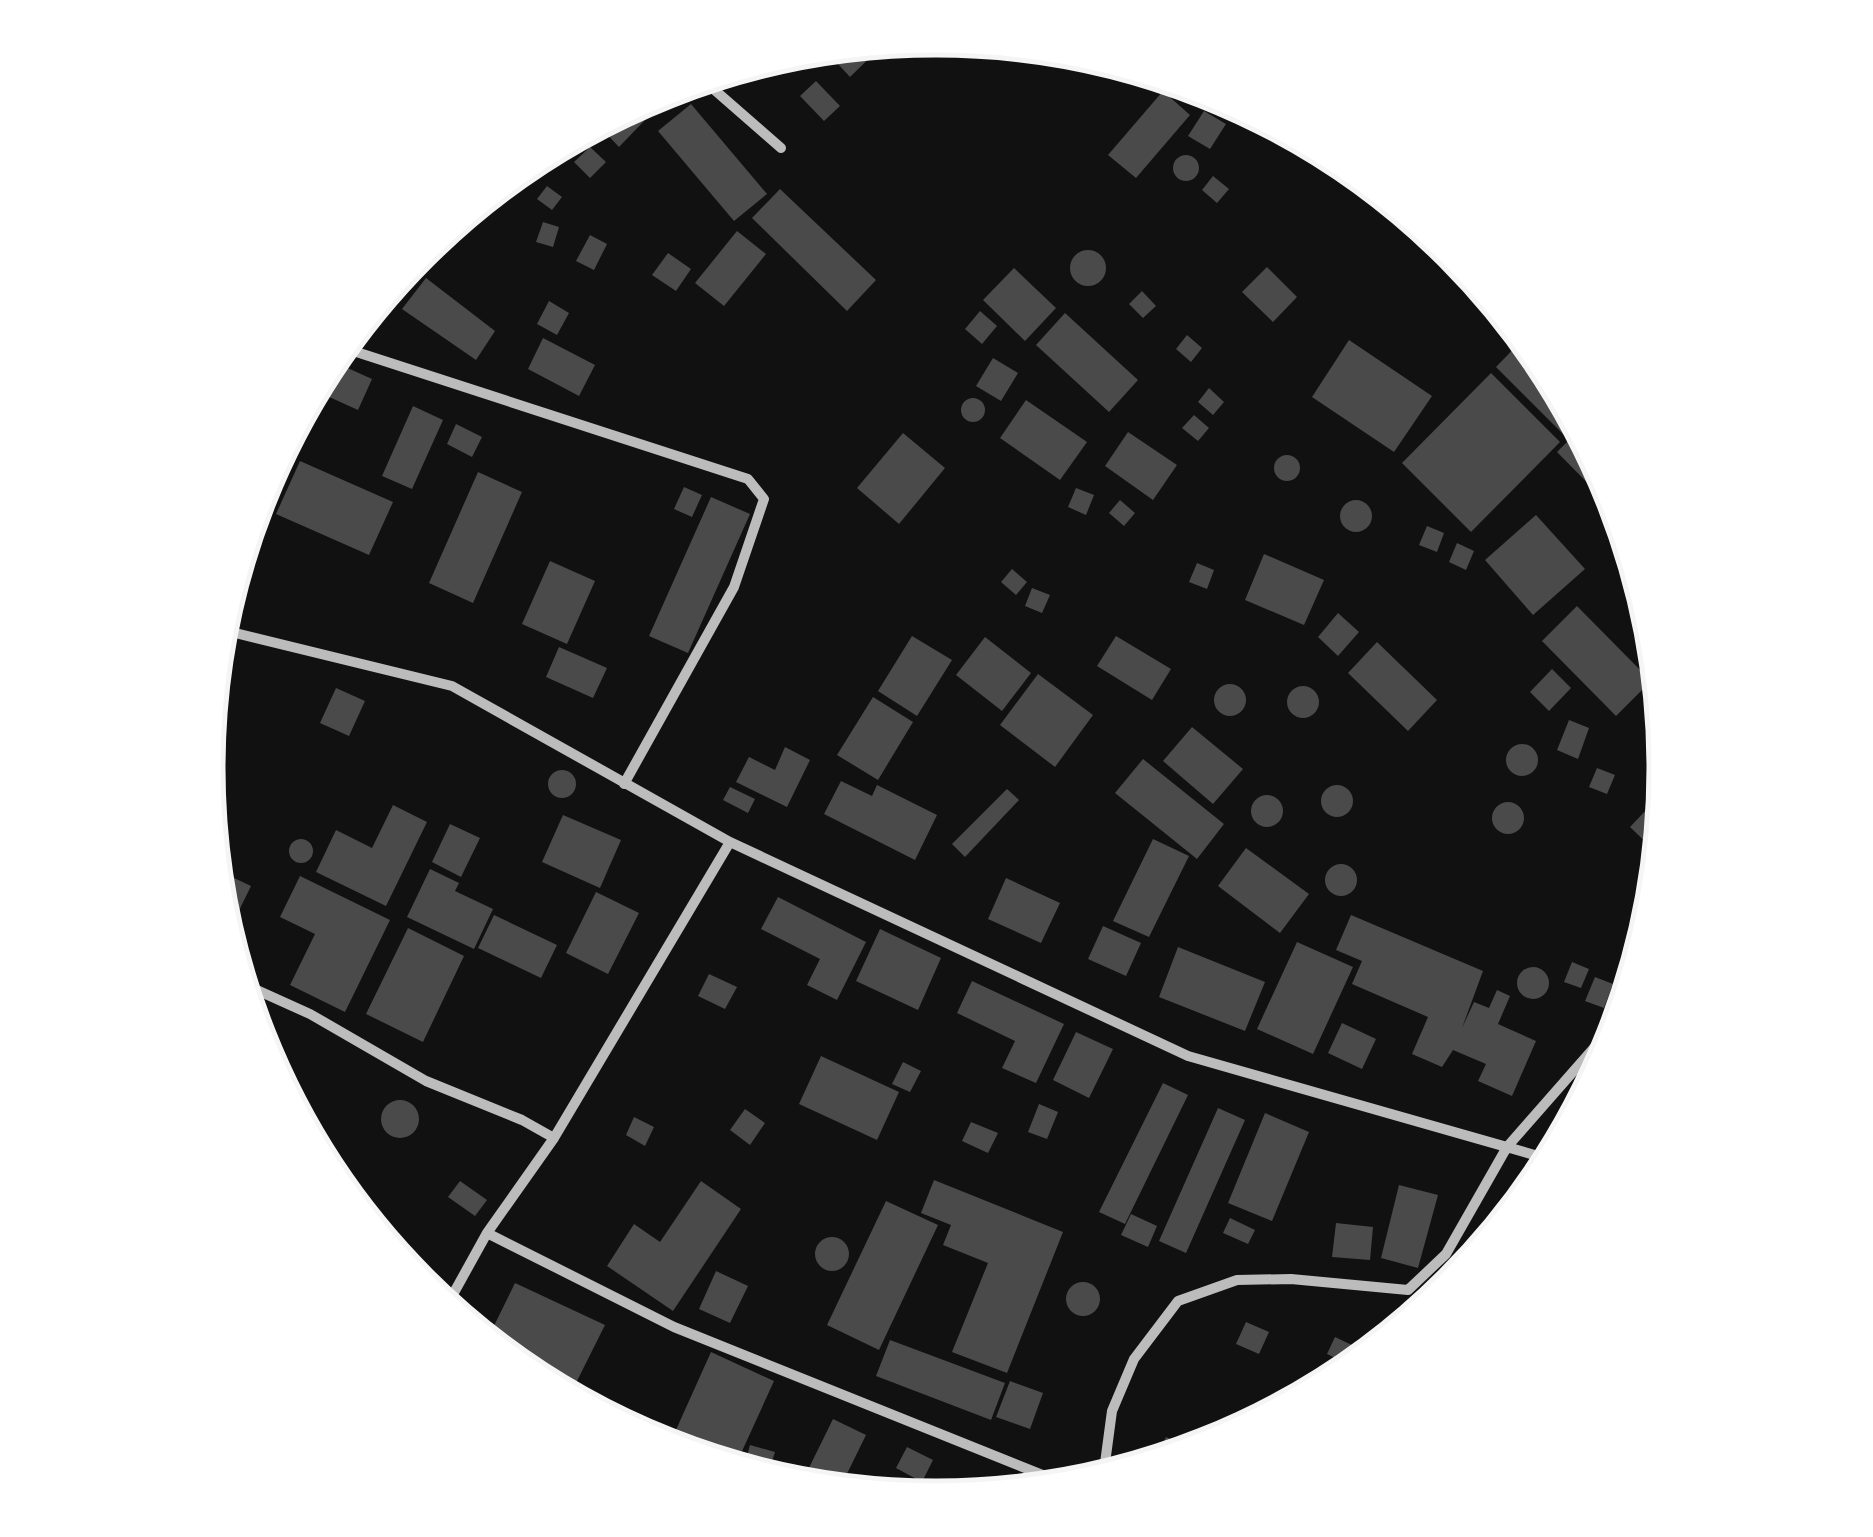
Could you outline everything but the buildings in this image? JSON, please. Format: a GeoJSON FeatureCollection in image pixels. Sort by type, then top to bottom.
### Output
{"type":"FeatureCollection","features":[{"type":"Feature","properties":{"kind":"street"},"geometry":{"type":"LineString","coordinates":[[714,91],[780,148]]}},
{"type":"Feature","properties":{"kind":"street"},"geometry":{"type":"LineString","coordinates":[[357,352],[748,479],[764,499],[734,587],[624,784]]}},
{"type":"Feature","properties":{"kind":"street"},"geometry":{"type":"LineString","coordinates":[[236,633],[452,686],[730,842],[1188,1056],[1536,1155]]}},
{"type":"Feature","properties":{"kind":"street"},"geometry":{"type":"LineString","coordinates":[[454,1293],[487,1233],[554,1138],[730,842]]}},
{"type":"Feature","properties":{"kind":"street"},"geometry":{"type":"LineString","coordinates":[[259,991],[310,1014],[426,1081],[522,1120],[554,1138]]}},
{"type":"Feature","properties":{"kind":"street"},"geometry":{"type":"LineString","coordinates":[[1105,1462],[1112,1411],[1134,1360],[1178,1301],[1237,1280],[1291,1279],[1408,1290],[1446,1254],[1508,1147],[1592,1051]]}},
{"type":"Feature","properties":{"kind":"street"},"geometry":{"type":"LineString","coordinates":[[487,1233],[674,1327],[1041,1474]]}}]}
